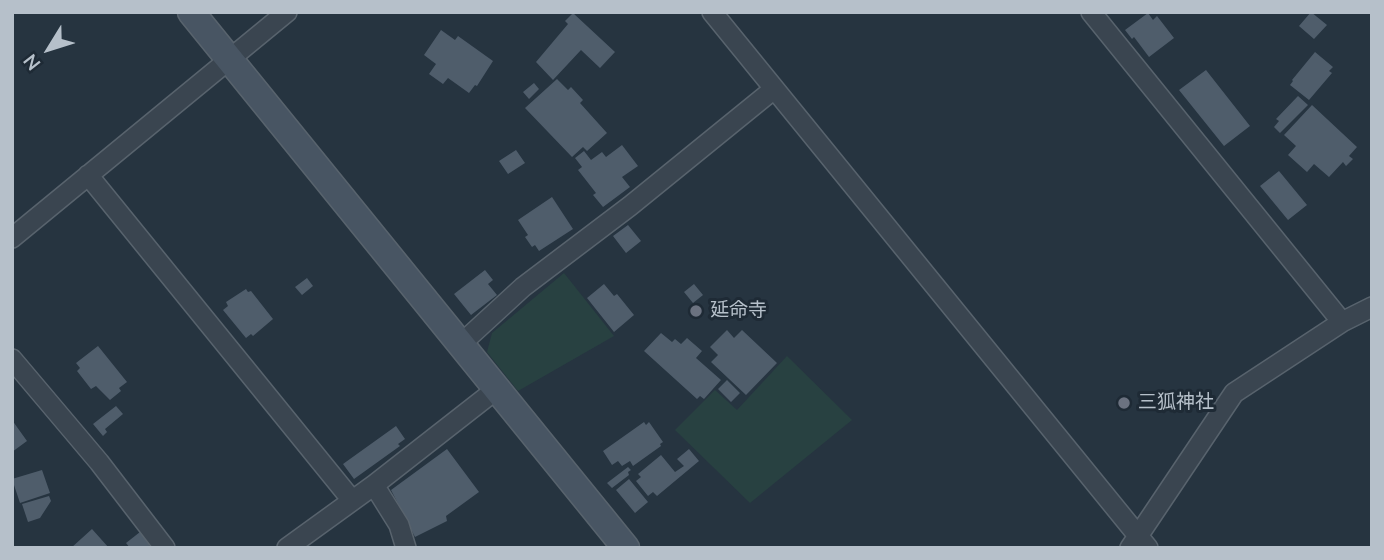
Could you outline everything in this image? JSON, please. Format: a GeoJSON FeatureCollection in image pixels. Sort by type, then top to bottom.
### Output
{"type":"FeatureCollection","features":[{"type":"Feature","properties":{"kind":"street"},"geometry":{"type":"LineString","coordinates":[[191,12],[626,548]]}},
{"type":"Feature","properties":{"kind":"street"},"geometry":{"type":"LineString","coordinates":[[12,238],[287,12]]}},
{"type":"Feature","properties":{"kind":"street"},"geometry":{"type":"LineString","coordinates":[[712,12],[1139,544],[1234,393],[1342,322],[1372,307]]}},
{"type":"Feature","properties":{"kind":"street"},"geometry":{"type":"LineString","coordinates":[[1091,12],[1342,322]]}},
{"type":"Feature","properties":{"kind":"street"},"geometry":{"type":"LineString","coordinates":[[462,343],[523,287],[630,206],[774,89]]}},
{"type":"Feature","properties":{"kind":"street"},"geometry":{"type":"LineString","coordinates":[[88,175],[351,499]]}},
{"type":"Feature","properties":{"kind":"street"},"geometry":{"type":"LineString","coordinates":[[12,359],[99,462],[165,548]]}},
{"type":"Feature","properties":{"kind":"street"},"geometry":{"type":"LineString","coordinates":[[287,548],[351,499],[374,485],[498,388]]}},
{"type":"Feature","properties":{"kind":"street"},"geometry":{"type":"LineString","coordinates":[[374,485],[399,525],[406,548]]}},
{"type":"Feature","properties":{"kind":"green space"},"geometry":{"type":"Polygon","coordinates":[[[564,273],[614,336],[518,391],[487,352],[492,333],[564,273]]]}},
{"type":"Feature","properties":{"kind":"green space"},"geometry":{"type":"Polygon","coordinates":[[[787,356],[852,420],[750,503],[675,430],[715,390],[737,410],[787,356]]]}},
{"type":"Feature","properties":{"kind":"building"},"geometry":{"type":"Polygon","coordinates":[[[1311,12],[1327,25],[1314,39],[1299,26],[1311,12]]]}},
{"type":"Feature","properties":{"kind":"building"},"geometry":{"type":"Polygon","coordinates":[[[573,13],[615,52],[600,68],[581,50],[553,80],[536,62],[568,24],[565,21],[573,13]]]}},
{"type":"Feature","properties":{"kind":"building"},"geometry":{"type":"Polygon","coordinates":[[[1148,13],[1153,20],[1157,16],[1174,38],[1149,57],[1125,30],[1148,13]]]}},
{"type":"Feature","properties":{"kind":"building"},"geometry":{"type":"Polygon","coordinates":[[[441,30],[455,40],[458,36],[493,61],[477,86],[469,93],[448,78],[443,84],[429,74],[436,64],[424,55],[441,30]]]}},
{"type":"Feature","properties":{"kind":"building"},"geometry":{"type":"Polygon","coordinates":[[[1315,52],[1333,67],[1329,71],[1332,73],[1309,100],[1290,85],[1315,52]]]}},
{"type":"Feature","properties":{"kind":"building"},"geometry":{"type":"Polygon","coordinates":[[[1206,70],[1250,126],[1224,146],[1179,90],[1206,70]]]}},
{"type":"Feature","properties":{"kind":"building"},"geometry":{"type":"Polygon","coordinates":[[[557,79],[568,90],[571,87],[583,100],[580,103],[607,133],[587,151],[583,147],[572,157],[525,108],[557,79]]]}},
{"type":"Feature","properties":{"kind":"building"},"geometry":{"type":"Polygon","coordinates":[[[534,83],[539,89],[529,99],[523,92],[534,83]]]}},
{"type":"Feature","properties":{"kind":"building"},"geometry":{"type":"Polygon","coordinates":[[[1298,96],[1308,105],[1280,133],[1274,127],[1279,121],[1276,119],[1298,96]]]}},
{"type":"Feature","properties":{"kind":"building"},"geometry":{"type":"Polygon","coordinates":[[[1312,105],[1357,147],[1349,156],[1353,159],[1346,166],[1343,162],[1329,177],[1314,164],[1307,172],[1288,155],[1296,146],[1284,135],[1312,105]]]}},
{"type":"Feature","properties":{"kind":"building"},"geometry":{"type":"Polygon","coordinates":[[[622,145],[638,166],[622,177],[630,187],[603,207],[578,170],[582,167],[575,158],[584,151],[591,160],[602,152],[606,157],[622,145]]]}},
{"type":"Feature","properties":{"kind":"building"},"geometry":{"type":"Polygon","coordinates":[[[516,150],[525,163],[508,174],[499,161],[516,150]]]}},
{"type":"Feature","properties":{"kind":"building"},"geometry":{"type":"Polygon","coordinates":[[[1279,171],[1307,205],[1288,220],[1260,186],[1279,171]]]}},
{"type":"Feature","properties":{"kind":"building"},"geometry":{"type":"Polygon","coordinates":[[[552,197],[573,229],[539,251],[535,245],[532,247],[525,237],[528,235],[518,220],[552,197]]]}},
{"type":"Feature","properties":{"kind":"building"},"geometry":{"type":"Polygon","coordinates":[[[628,225],[641,241],[626,253],[613,236],[628,225]]]}},
{"type":"Feature","properties":{"kind":"building"},"geometry":{"type":"Polygon","coordinates":[[[485,270],[493,280],[488,284],[497,295],[471,315],[454,294],[485,270]]]}},
{"type":"Feature","properties":{"kind":"building"},"geometry":{"type":"Polygon","coordinates":[[[307,278],[313,286],[302,295],[295,287],[307,278]]]}},
{"type":"Feature","properties":{"kind":"building"},"geometry":{"type":"Polygon","coordinates":[[[604,284],[614,296],[617,294],[634,315],[614,332],[587,298],[604,284]]]}},
{"type":"Feature","properties":{"kind":"building"},"geometry":{"type":"Polygon","coordinates":[[[694,284],[703,295],[693,303],[684,292],[694,284]]]}},
{"type":"Feature","properties":{"kind":"building"},"geometry":{"type":"Polygon","coordinates":[[[246,289],[251,291],[273,319],[253,336],[251,334],[246,338],[223,310],[228,306],[226,302],[246,289]]]}},
{"type":"Feature","properties":{"kind":"building"},"geometry":{"type":"Polygon","coordinates":[[[727,330],[734,338],[742,330],[777,363],[746,395],[711,362],[718,355],[710,347],[727,330]]]}},
{"type":"Feature","properties":{"kind":"building"},"geometry":{"type":"Polygon","coordinates":[[[661,333],[672,342],[675,339],[681,344],[687,338],[702,351],[696,358],[721,380],[704,399],[700,396],[697,399],[644,351],[661,333]]]}},
{"type":"Feature","properties":{"kind":"building"},"geometry":{"type":"Polygon","coordinates":[[[98,346],[127,382],[110,400],[96,386],[91,389],[77,371],[80,368],[76,363],[98,346]]]}},
{"type":"Feature","properties":{"kind":"building"},"geometry":{"type":"Polygon","coordinates":[[[727,380],[740,393],[731,402],[718,389],[727,380]]]}},
{"type":"Feature","properties":{"kind":"building"},"geometry":{"type":"Polygon","coordinates":[[[116,406],[123,414],[105,429],[107,432],[103,436],[93,424],[116,406]]]}},
{"type":"Feature","properties":{"kind":"building"},"geometry":{"type":"Polygon","coordinates":[[[12,420],[27,441],[12,452],[12,420]]]}},
{"type":"Feature","properties":{"kind":"building"},"geometry":{"type":"Polygon","coordinates":[[[644,422],[646,425],[649,422],[663,442],[661,446],[633,466],[630,461],[622,466],[618,461],[612,465],[603,451],[644,422]]]}},
{"type":"Feature","properties":{"kind":"building"},"geometry":{"type":"Polygon","coordinates":[[[396,426],[405,439],[398,444],[400,446],[354,479],[343,464],[396,426]]]}},
{"type":"Feature","properties":{"kind":"building"},"geometry":{"type":"Polygon","coordinates":[[[447,449],[479,492],[446,516],[447,521],[415,537],[391,490],[447,449]]]}},
{"type":"Feature","properties":{"kind":"building"},"geometry":{"type":"Polygon","coordinates":[[[689,449],[699,461],[657,496],[653,492],[648,496],[636,481],[641,477],[638,474],[661,455],[675,472],[684,466],[677,459],[689,449]]]}},
{"type":"Feature","properties":{"kind":"building"},"geometry":{"type":"Polygon","coordinates":[[[628,467],[631,470],[629,475],[612,488],[607,483],[628,467]]]}},
{"type":"Feature","properties":{"kind":"building"},"geometry":{"type":"Polygon","coordinates":[[[42,470],[50,493],[20,503],[12,479],[42,470]]]}},
{"type":"Feature","properties":{"kind":"building"},"geometry":{"type":"Polygon","coordinates":[[[629,479],[648,502],[635,513],[616,490],[629,479]]]}},
{"type":"Feature","properties":{"kind":"building"},"geometry":{"type":"Polygon","coordinates":[[[49,496],[51,501],[40,518],[28,522],[22,504],[49,496]]]}},
{"type":"Feature","properties":{"kind":"building"},"geometry":{"type":"Polygon","coordinates":[[[92,529],[109,548],[71,548],[92,529]]]}},
{"type":"Feature","properties":{"kind":"building"},"geometry":{"type":"Polygon","coordinates":[[[140,532],[150,545],[147,548],[130,548],[126,543],[140,532]]]}},
{"type":"Feature","properties":{"kind":"place","name":"延命寺"},"geometry":{"type":"Point","coordinates":[696,311]}},
{"type":"Feature","properties":{"kind":"place","name":"三狐神社"},"geometry":{"type":"Point","coordinates":[1124,403]}}]}
